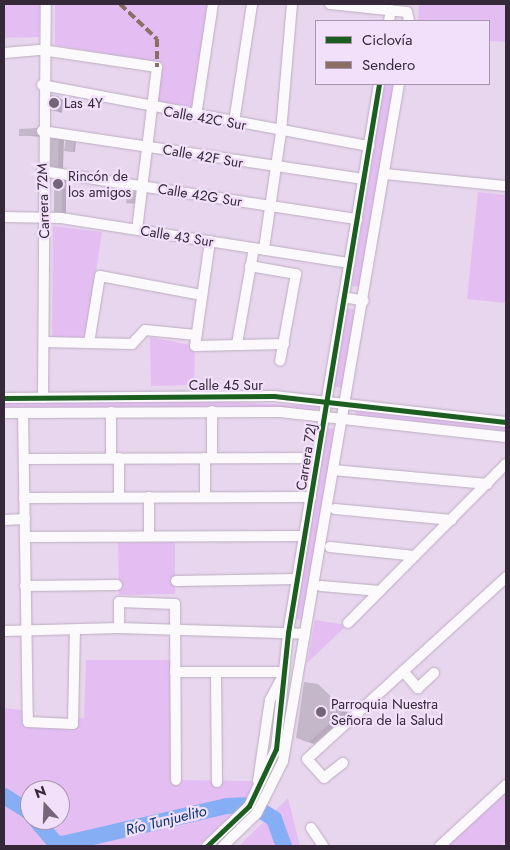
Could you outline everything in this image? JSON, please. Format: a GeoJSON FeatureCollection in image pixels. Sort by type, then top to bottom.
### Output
{"type":"FeatureCollection","features":[{"type":"Feature","properties":{"kind":"street","name":"Carrera 72M"},"geometry":{"type":"LineString","coordinates":[[43,398],[45,216],[42,171],[42,50],[46,4]]}},
{"type":"Feature","properties":{"kind":"street"},"geometry":{"type":"LineString","coordinates":[[196,116],[213,4]]}},
{"type":"Feature","properties":{"kind":"street"},"geometry":{"type":"LineString","coordinates":[[234,122],[252,4]]}},
{"type":"Feature","properties":{"kind":"street"},"geometry":{"type":"LineString","coordinates":[[237,344],[250,266],[259,248],[270,206],[281,132],[292,4]]}},
{"type":"Feature","properties":{"kind":"street"},"geometry":{"type":"LineString","coordinates":[[330,4],[391,10],[409,17]]}},
{"type":"Feature","properties":{"kind":"street"},"geometry":{"type":"LineString","coordinates":[[389,20],[391,10]]}},
{"type":"Feature","properties":{"kind":"street"},"geometry":{"type":"LineString","coordinates":[[4,52],[42,50],[157,67],[137,229]]}},
{"type":"Feature","properties":{"kind":"street","name":"Carrera 72J"},"geometry":{"type":"LineString","coordinates":[[273,776],[278,739],[282,675],[288,633],[379,85]]}},
{"type":"Feature","properties":{"kind":"street","name":"Carrera 72J"},"geometry":{"type":"LineString","coordinates":[[273,776],[305,634],[344,405],[364,301],[399,85]]}},
{"type":"Feature","properties":{"kind":"street","name":"Calle 42C Sur"},"geometry":{"type":"LineString","coordinates":[[42,86],[281,132],[369,146]]}},
{"type":"Feature","properties":{"kind":"street","name":"Calle 42F Sur"},"geometry":{"type":"LineString","coordinates":[[42,131],[276,168],[364,179]]}},
{"type":"Feature","properties":{"kind":"street","name":"Calle 42G Sur"},"geometry":{"type":"LineString","coordinates":[[42,171],[357,219]]}},
{"type":"Feature","properties":{"kind":"street"},"geometry":{"type":"LineString","coordinates":[[384,174],[506,186]]}},
{"type":"Feature","properties":{"kind":"street","name":"Calle 43 Sur"},"geometry":{"type":"LineString","coordinates":[[4,217],[45,216],[350,263]]}},
{"type":"Feature","properties":{"kind":"street"},"geometry":{"type":"LineString","coordinates":[[210,241],[195,346],[284,344]]}},
{"type":"Feature","properties":{"kind":"street"},"geometry":{"type":"LineString","coordinates":[[250,266],[296,274],[280,361]]}},
{"type":"Feature","properties":{"kind":"street"},"geometry":{"type":"LineString","coordinates":[[89,343],[100,276],[202,295]]}},
{"type":"Feature","properties":{"kind":"street"},"geometry":{"type":"LineString","coordinates":[[344,297],[364,301]]}},
{"type":"Feature","properties":{"kind":"street"},"geometry":{"type":"LineString","coordinates":[[44,342],[132,344],[145,330],[196,334]]}},
{"type":"Feature","properties":{"kind":"street","name":"Calle 45 Sur"},"geometry":{"type":"LineString","coordinates":[[4,398],[274,396],[506,422]]}},
{"type":"Feature","properties":{"kind":"street"},"geometry":{"type":"LineString","coordinates":[[205,497],[212,411]]}},
{"type":"Feature","properties":{"kind":"street","name":"Calle 45 Sur"},"geometry":{"type":"LineString","coordinates":[[4,413],[212,411],[324,417],[506,437]]}},
{"type":"Feature","properties":{"kind":"street"},"geometry":{"type":"LineString","coordinates":[[111,412],[119,497]]}},
{"type":"Feature","properties":{"kind":"street"},"geometry":{"type":"LineString","coordinates":[[23,413],[28,722],[73,724],[75,630]]}},
{"type":"Feature","properties":{"kind":"street"},"geometry":{"type":"LineString","coordinates":[[24,459],[317,458]]}},
{"type":"Feature","properties":{"kind":"street"},"geometry":{"type":"LineString","coordinates":[[348,623],[506,464]]}},
{"type":"Feature","properties":{"kind":"street"},"geometry":{"type":"LineString","coordinates":[[333,470],[486,484]]}},
{"type":"Feature","properties":{"kind":"street"},"geometry":{"type":"LineString","coordinates":[[149,497],[149,536]]}},
{"type":"Feature","properties":{"kind":"street"},"geometry":{"type":"LineString","coordinates":[[24,498],[310,497]]}},
{"type":"Feature","properties":{"kind":"street"},"geometry":{"type":"LineString","coordinates":[[335,509],[451,520]]}},
{"type":"Feature","properties":{"kind":"street"},"geometry":{"type":"LineString","coordinates":[[4,520],[25,519]]}},
{"type":"Feature","properties":{"kind":"street"},"geometry":{"type":"LineString","coordinates":[[25,537],[304,536]]}},
{"type":"Feature","properties":{"kind":"street"},"geometry":{"type":"LineString","coordinates":[[330,547],[415,556]]}},
{"type":"Feature","properties":{"kind":"street"},"geometry":{"type":"LineString","coordinates":[[176,581],[297,579]]}},
{"type":"Feature","properties":{"kind":"street"},"geometry":{"type":"LineString","coordinates":[[343,763],[324,778],[307,759],[504,582]]}},
{"type":"Feature","properties":{"kind":"street"},"geometry":{"type":"LineString","coordinates":[[25,586],[117,585]]}},
{"type":"Feature","properties":{"kind":"street"},"geometry":{"type":"LineString","coordinates":[[321,586],[380,591]]}},
{"type":"Feature","properties":{"kind":"street"},"geometry":{"type":"LineString","coordinates":[[119,628],[118,602],[175,604],[176,780]]}},
{"type":"Feature","properties":{"kind":"street"},"geometry":{"type":"LineString","coordinates":[[4,631],[119,628],[175,632],[305,634]]}},
{"type":"Feature","properties":{"kind":"street"},"geometry":{"type":"LineString","coordinates":[[403,671],[418,688],[434,674]]}},
{"type":"Feature","properties":{"kind":"street"},"geometry":{"type":"LineString","coordinates":[[175,672],[282,675]]}},
{"type":"Feature","properties":{"kind":"street"},"geometry":{"type":"LineString","coordinates":[[216,672],[217,782]]}},
{"type":"Feature","properties":{"kind":"street","name":"Carrera 72J"},"geometry":{"type":"LineString","coordinates":[[258,781],[270,700],[282,675]]}},
{"type":"Feature","properties":{"kind":"street"},"geometry":{"type":"LineString","coordinates":[[223,846],[273,776]]}},
{"type":"Feature","properties":{"kind":"street"},"geometry":{"type":"LineString","coordinates":[[440,846],[506,785]]}},
{"type":"Feature","properties":{"kind":"street"},"geometry":{"type":"LineString","coordinates":[[207,846],[239,824]]}},
{"type":"Feature","properties":{"kind":"street"},"geometry":{"type":"LineString","coordinates":[[311,828],[323,846]]}},
{"type":"Feature","properties":{"kind":"shaded area"},"geometry":{"type":"Polygon","coordinates":[[[4,4],[40,4],[39,37],[4,38],[4,4]]]}},
{"type":"Feature","properties":{"kind":"shaded area"},"geometry":{"type":"Polygon","coordinates":[[[208,4],[194,107],[157,101],[163,63],[55,45],[55,5],[208,4]]]}},
{"type":"Feature","properties":{"kind":"shaded area"},"geometry":{"type":"Polygon","coordinates":[[[419,4],[506,4],[506,42],[490,41],[490,20],[418,20],[419,4]]]}},
{"type":"Feature","properties":{"kind":"shaded area"},"geometry":{"type":"Polygon","coordinates":[[[384,85],[394,85],[362,287],[352,286],[384,85]]]}},
{"type":"Feature","properties":{"kind":"shaded area"},"geometry":{"type":"Polygon","coordinates":[[[478,192],[506,195],[506,303],[467,299],[478,192]]]}},
{"type":"Feature","properties":{"kind":"shaded area"},"geometry":{"type":"Polygon","coordinates":[[[53,226],[102,232],[86,337],[52,337],[53,226]]]}},
{"type":"Feature","properties":{"kind":"shaded area"},"geometry":{"type":"Polygon","coordinates":[[[346,308],[356,310],[343,388],[333,386],[346,308]]]}},
{"type":"Feature","properties":{"kind":"shaded area"},"geometry":{"type":"Polygon","coordinates":[[[150,337],[195,346],[194,385],[151,386],[150,337]]]}},
{"type":"Feature","properties":{"kind":"shaded area"},"geometry":{"type":"Polygon","coordinates":[[[4,402],[227,402],[318,406],[317,410],[4,407],[4,402]]]}},
{"type":"Feature","properties":{"kind":"shaded area"},"geometry":{"type":"Polygon","coordinates":[[[356,411],[506,425],[506,431],[355,417],[356,411]]]}},
{"type":"Feature","properties":{"kind":"shaded area"},"geometry":{"type":"Polygon","coordinates":[[[327,428],[334,429],[303,620],[295,619],[327,428]]]}},
{"type":"Feature","properties":{"kind":"shaded area"},"geometry":{"type":"Polygon","coordinates":[[[175,542],[175,594],[119,595],[118,543],[175,542]]]}},
{"type":"Feature","properties":{"kind":"shaded area"},"geometry":{"type":"Polygon","coordinates":[[[315,620],[347,625],[307,663],[315,620]]]}},
{"type":"Feature","properties":{"kind":"shaded area"},"geometry":{"type":"Polygon","coordinates":[[[86,660],[174,660],[176,780],[259,781],[238,809],[198,846],[4,846],[4,708],[21,710],[23,717],[84,718],[86,660]]]}},
{"type":"Feature","properties":{"kind":"shaded area"},"geometry":{"type":"Polygon","coordinates":[[[506,792],[506,842],[501,846],[448,846],[506,792]]]}},
{"type":"Feature","properties":{"kind":"shaded area"},"geometry":{"type":"Polygon","coordinates":[[[288,798],[300,846],[239,846],[288,798]]]}},
{"type":"Feature","properties":{"kind":"building","name":"Las 4Y"},"geometry":{"type":"Polygon","coordinates":[[[50,95],[59,96],[58,111],[49,110],[50,95]]]}},
{"type":"Feature","properties":{"kind":"building"},"geometry":{"type":"Polygon","coordinates":[[[37,128],[37,135],[19,136],[19,129],[37,128]]]}},
{"type":"Feature","properties":{"kind":"building"},"geometry":{"type":"Polygon","coordinates":[[[51,135],[59,136],[58,166],[50,166],[51,135]]]}},
{"type":"Feature","properties":{"kind":"building"},"geometry":{"type":"Polygon","coordinates":[[[66,137],[75,139],[73,152],[64,151],[66,137]]]}},
{"type":"Feature","properties":{"kind":"building"},"geometry":{"type":"Polygon","coordinates":[[[62,175],[62,212],[54,212],[54,176],[62,175]]]}},
{"type":"Feature","properties":{"kind":"building"},"geometry":{"type":"Polygon","coordinates":[[[128,187],[136,188],[135,204],[126,203],[128,187]]]}},
{"type":"Feature","properties":{"kind":"building","name":"Parroquia Nuestra Señora de la Salud"},"geometry":{"type":"Polygon","coordinates":[[[304,682],[318,684],[345,710],[309,742],[296,738],[304,682]]]}},
{"type":"Feature","properties":{"kind":"waterway","name":"Río Tunjuelito"},"geometry":{"type":"LineString","coordinates":[[4,796],[20,806]]}},
{"type":"Feature","properties":{"kind":"waterway","name":"Río Tunjuelito"},"geometry":{"type":"LineString","coordinates":[[44,830],[55,843],[62,844],[226,806],[252,805],[274,819],[284,846]]}},
{"type":"Feature","properties":{"kind":"marked path"},"geometry":{"type":"LineString","coordinates":[[120,4],[157,39],[157,67]]}},
{"type":"Feature","properties":{"kind":"cycle path"},"geometry":{"type":"LineString","coordinates":[[207,846],[249,806],[276,749],[288,633],[379,85]]}},
{"type":"Feature","properties":{"kind":"cycle path"},"geometry":{"type":"LineString","coordinates":[[4,398],[274,396],[506,422]]}},
{"type":"Feature","properties":{"kind":"place","name":"Las 4Y"},"geometry":{"type":"Point","coordinates":[54,103]}},
{"type":"Feature","properties":{"kind":"place","name":"Rincón de los amigos"},"geometry":{"type":"Point","coordinates":[58,184]}},
{"type":"Feature","properties":{"kind":"place","name":"Parroquia Nuestra Señora de la Salud"},"geometry":{"type":"Point","coordinates":[321,712]}}]}
